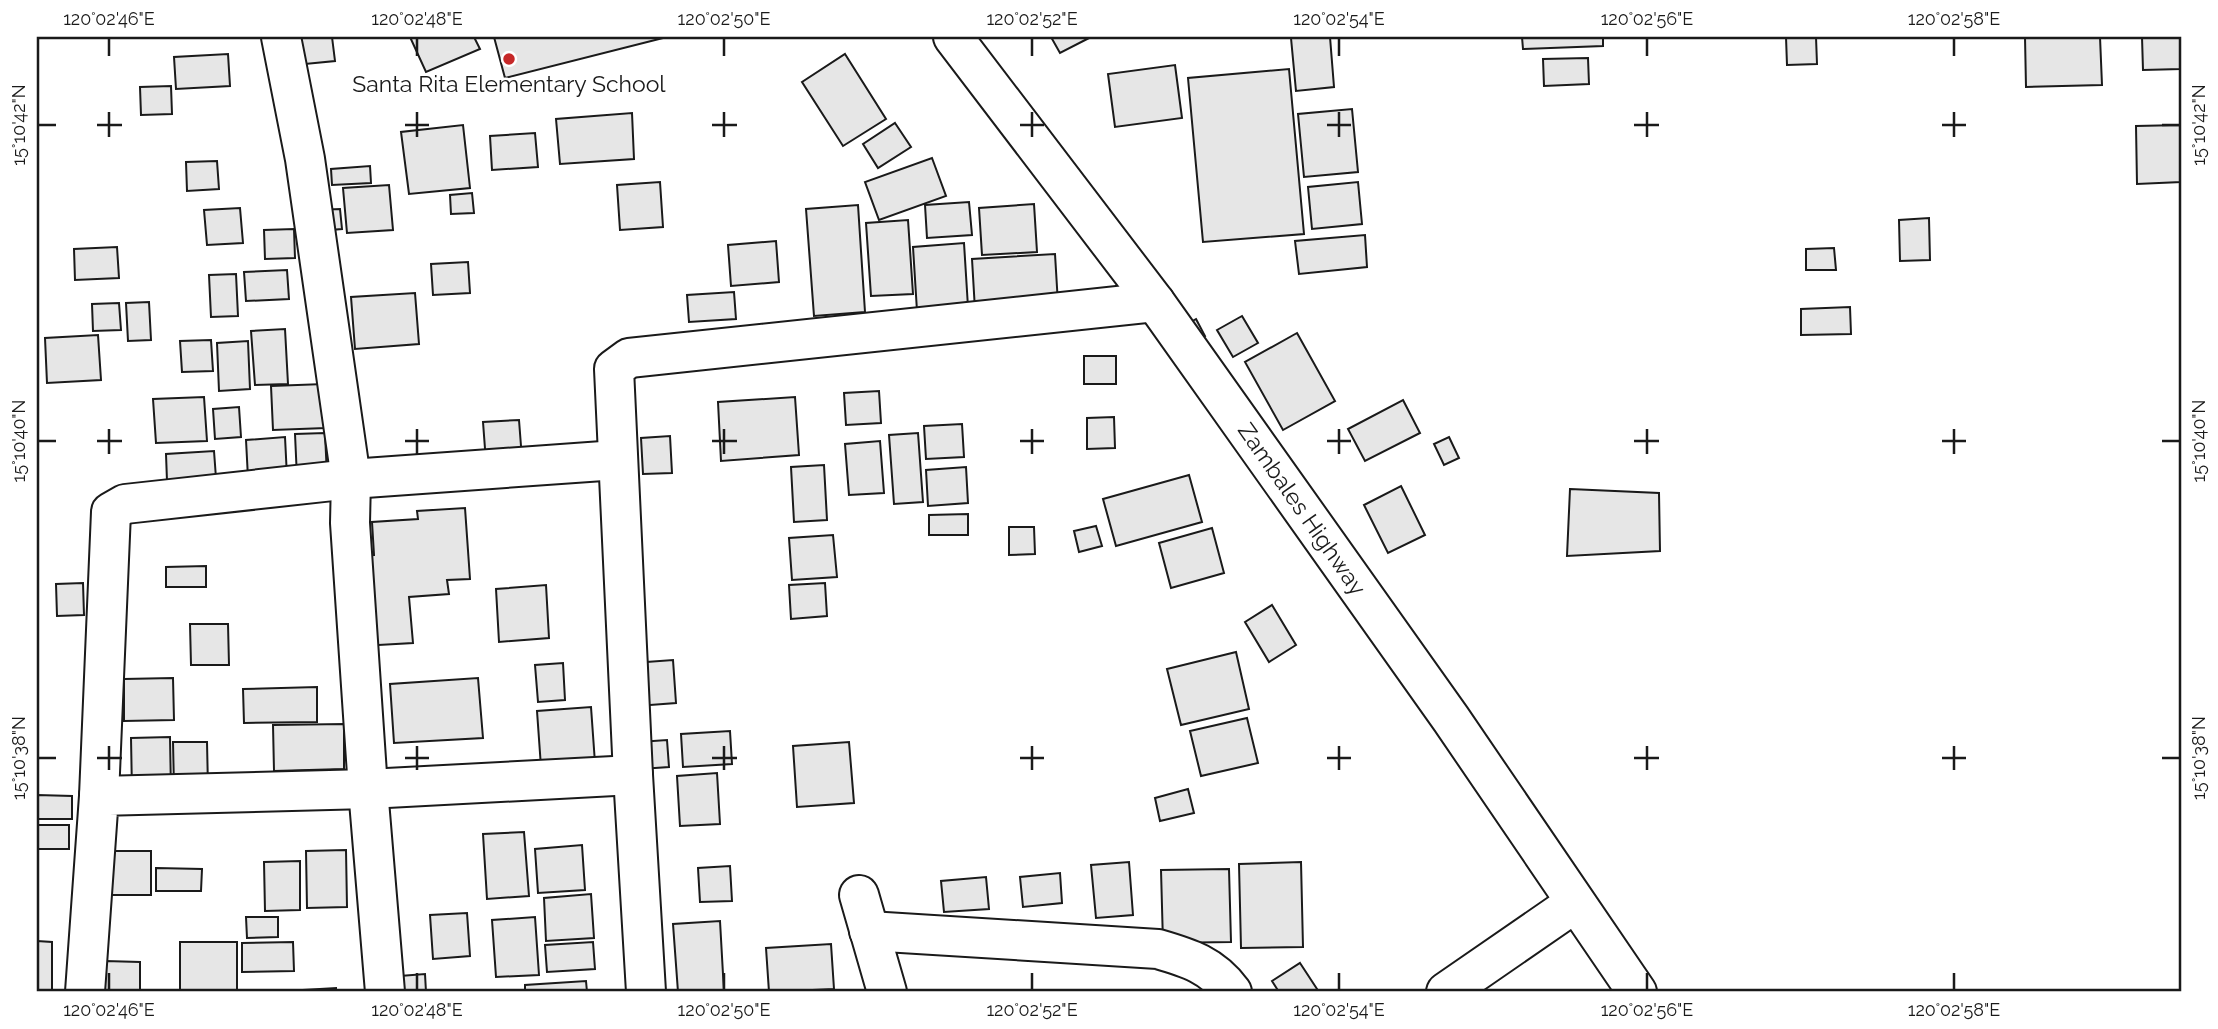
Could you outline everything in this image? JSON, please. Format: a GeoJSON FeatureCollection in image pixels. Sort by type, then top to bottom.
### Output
{"type":"FeatureCollection","features":[{"type":"Feature","properties":{"kind":"street"},"geometry":{"type":"LineString","coordinates":[[281,37],[305,159],[351,479],[350,523],[368,789],[386,992]]}},
{"type":"Feature","properties":{"kind":"street","name":"Zambales Highway"},"geometry":{"type":"LineString","coordinates":[[953,37],[1155,302],[1451,719],[1637,992]]}},
{"type":"Feature","properties":{"kind":"street"},"geometry":{"type":"LineString","coordinates":[[646,992],[614,369],[629,358],[1155,302]]}},
{"type":"Feature","properties":{"kind":"street"},"geometry":{"type":"LineString","coordinates":[[85,992],[99,796],[111,512],[125,504],[351,479],[617,460]]}},
{"type":"Feature","properties":{"kind":"street"},"geometry":{"type":"LineString","coordinates":[[99,796],[368,789],[633,775]]}},
{"type":"Feature","properties":{"kind":"street"},"geometry":{"type":"LineString","coordinates":[[859,895],[887,992]]}},
{"type":"Feature","properties":{"kind":"street"},"geometry":{"type":"LineString","coordinates":[[1446,992],[1575,903]]}},
{"type":"Feature","properties":{"kind":"street"},"geometry":{"type":"LineString","coordinates":[[869,931],[1158,949],[1196,960],[1232,992]]}},
{"type":"Feature","properties":{"kind":"building"},"geometry":{"type":"Polygon","coordinates":[[[292,37],[332,37],[335,61],[295,65],[292,37]]]}},
{"type":"Feature","properties":{"kind":"building"},"geometry":{"type":"Polygon","coordinates":[[[410,37],[474,37],[480,49],[426,72],[410,37]]]}},
{"type":"Feature","properties":{"kind":"building"},"geometry":{"type":"Polygon","coordinates":[[[494,37],[667,37],[505,78],[494,37]]]}},
{"type":"Feature","properties":{"kind":"building"},"geometry":{"type":"Polygon","coordinates":[[[1051,37],[1091,37],[1060,53],[1051,37]]]}},
{"type":"Feature","properties":{"kind":"building"},"geometry":{"type":"Polygon","coordinates":[[[1330,37],[1334,87],[1296,91],[1291,38],[1330,37]]]}},
{"type":"Feature","properties":{"kind":"building"},"geometry":{"type":"Polygon","coordinates":[[[1522,37],[1603,37],[1603,46],[1523,49],[1522,37]]]}},
{"type":"Feature","properties":{"kind":"building"},"geometry":{"type":"Polygon","coordinates":[[[1786,37],[1816,37],[1817,64],[1787,65],[1786,37]]]}},
{"type":"Feature","properties":{"kind":"building"},"geometry":{"type":"Polygon","coordinates":[[[2025,37],[2100,37],[2102,85],[2026,87],[2025,37]]]}},
{"type":"Feature","properties":{"kind":"building"},"geometry":{"type":"Polygon","coordinates":[[[2142,37],[2181,37],[2181,69],[2143,70],[2142,37]]]}},
{"type":"Feature","properties":{"kind":"building"},"geometry":{"type":"Polygon","coordinates":[[[228,54],[230,86],[176,89],[174,57],[228,54]]]}},
{"type":"Feature","properties":{"kind":"building"},"geometry":{"type":"Polygon","coordinates":[[[845,54],[886,119],[843,146],[802,82],[845,54]]]}},
{"type":"Feature","properties":{"kind":"building"},"geometry":{"type":"Polygon","coordinates":[[[1588,58],[1589,84],[1544,86],[1543,59],[1588,58]]]}},
{"type":"Feature","properties":{"kind":"building"},"geometry":{"type":"Polygon","coordinates":[[[1175,65],[1182,118],[1115,127],[1108,74],[1175,65]]]}},
{"type":"Feature","properties":{"kind":"building"},"geometry":{"type":"Polygon","coordinates":[[[1289,69],[1304,234],[1203,242],[1188,78],[1289,69]]]}},
{"type":"Feature","properties":{"kind":"building"},"geometry":{"type":"Polygon","coordinates":[[[171,86],[172,114],[141,115],[140,87],[171,86]]]}},
{"type":"Feature","properties":{"kind":"building"},"geometry":{"type":"Polygon","coordinates":[[[1352,109],[1358,172],[1304,177],[1298,114],[1352,109]]]}},
{"type":"Feature","properties":{"kind":"building"},"geometry":{"type":"Polygon","coordinates":[[[632,113],[634,159],[560,164],[556,119],[632,113]]]}},
{"type":"Feature","properties":{"kind":"building"},"geometry":{"type":"Polygon","coordinates":[[[895,123],[911,147],[878,168],[863,144],[895,123]]]}},
{"type":"Feature","properties":{"kind":"building"},"geometry":{"type":"Polygon","coordinates":[[[463,125],[470,188],[409,194],[401,132],[463,125]]]}},
{"type":"Feature","properties":{"kind":"building"},"geometry":{"type":"Polygon","coordinates":[[[2181,125],[2181,182],[2137,184],[2136,126],[2181,125]]]}},
{"type":"Feature","properties":{"kind":"building"},"geometry":{"type":"Polygon","coordinates":[[[535,133],[538,167],[492,170],[490,136],[535,133]]]}},
{"type":"Feature","properties":{"kind":"building"},"geometry":{"type":"Polygon","coordinates":[[[932,158],[946,196],[879,220],[865,182],[932,158]]]}},
{"type":"Feature","properties":{"kind":"building"},"geometry":{"type":"Polygon","coordinates":[[[217,161],[219,189],[187,191],[186,162],[217,161]]]}},
{"type":"Feature","properties":{"kind":"building"},"geometry":{"type":"Polygon","coordinates":[[[370,166],[371,183],[332,185],[331,169],[370,166]]]}},
{"type":"Feature","properties":{"kind":"building"},"geometry":{"type":"Polygon","coordinates":[[[660,182],[663,227],[620,230],[617,185],[660,182]]]}},
{"type":"Feature","properties":{"kind":"building"},"geometry":{"type":"Polygon","coordinates":[[[1358,182],[1362,224],[1312,229],[1308,187],[1358,182]]]}},
{"type":"Feature","properties":{"kind":"building"},"geometry":{"type":"Polygon","coordinates":[[[389,185],[393,230],[347,233],[343,188],[389,185]]]}},
{"type":"Feature","properties":{"kind":"building"},"geometry":{"type":"Polygon","coordinates":[[[472,193],[474,213],[451,214],[450,195],[472,193]]]}},
{"type":"Feature","properties":{"kind":"building"},"geometry":{"type":"Polygon","coordinates":[[[969,202],[972,235],[927,238],[925,205],[969,202]]]}},
{"type":"Feature","properties":{"kind":"building"},"geometry":{"type":"Polygon","coordinates":[[[1034,204],[1037,252],[982,255],[979,208],[1034,204]]]}},
{"type":"Feature","properties":{"kind":"building"},"geometry":{"type":"Polygon","coordinates":[[[858,205],[865,312],[814,316],[806,209],[858,205]]]}},
{"type":"Feature","properties":{"kind":"building"},"geometry":{"type":"Polygon","coordinates":[[[240,208],[243,243],[207,245],[204,210],[240,208]]]}},
{"type":"Feature","properties":{"kind":"building"},"geometry":{"type":"Polygon","coordinates":[[[340,209],[342,229],[318,231],[316,210],[340,209]]]}},
{"type":"Feature","properties":{"kind":"building"},"geometry":{"type":"Polygon","coordinates":[[[1929,218],[1930,260],[1900,261],[1899,220],[1929,218]]]}},
{"type":"Feature","properties":{"kind":"building"},"geometry":{"type":"Polygon","coordinates":[[[908,220],[913,294],[871,296],[866,223],[908,220]]]}},
{"type":"Feature","properties":{"kind":"building"},"geometry":{"type":"Polygon","coordinates":[[[294,229],[295,258],[265,259],[264,230],[294,229]]]}},
{"type":"Feature","properties":{"kind":"building"},"geometry":{"type":"Polygon","coordinates":[[[1365,235],[1367,267],[1299,274],[1295,241],[1365,235]]]}},
{"type":"Feature","properties":{"kind":"building"},"geometry":{"type":"Polygon","coordinates":[[[776,241],[779,282],[731,286],[728,245],[776,241]]]}},
{"type":"Feature","properties":{"kind":"building"},"geometry":{"type":"Polygon","coordinates":[[[964,243],[968,307],[917,311],[913,247],[964,243]]]}},
{"type":"Feature","properties":{"kind":"building"},"geometry":{"type":"Polygon","coordinates":[[[117,247],[119,278],[75,280],[74,249],[117,247]]]}},
{"type":"Feature","properties":{"kind":"building"},"geometry":{"type":"Polygon","coordinates":[[[1834,248],[1836,270],[1806,270],[1806,249],[1834,248]]]}},
{"type":"Feature","properties":{"kind":"building"},"geometry":{"type":"Polygon","coordinates":[[[1055,254],[1058,304],[975,310],[972,259],[1055,254]]]}},
{"type":"Feature","properties":{"kind":"building"},"geometry":{"type":"Polygon","coordinates":[[[468,262],[470,293],[433,295],[431,264],[468,262]]]}},
{"type":"Feature","properties":{"kind":"building"},"geometry":{"type":"Polygon","coordinates":[[[287,270],[289,299],[246,301],[244,272],[287,270]]]}},
{"type":"Feature","properties":{"kind":"building"},"geometry":{"type":"Polygon","coordinates":[[[236,274],[238,316],[211,317],[209,275],[236,274]]]}},
{"type":"Feature","properties":{"kind":"building"},"geometry":{"type":"Polygon","coordinates":[[[734,292],[736,319],[689,322],[687,295],[734,292]]]}},
{"type":"Feature","properties":{"kind":"building"},"geometry":{"type":"Polygon","coordinates":[[[415,293],[419,344],[355,349],[351,297],[415,293]]]}},
{"type":"Feature","properties":{"kind":"building"},"geometry":{"type":"Polygon","coordinates":[[[149,302],[151,340],[128,341],[126,303],[149,302]]]}},
{"type":"Feature","properties":{"kind":"building"},"geometry":{"type":"Polygon","coordinates":[[[119,303],[121,330],[93,331],[92,304],[119,303]]]}},
{"type":"Feature","properties":{"kind":"building"},"geometry":{"type":"Polygon","coordinates":[[[1850,307],[1851,334],[1801,335],[1801,309],[1850,307]]]}},
{"type":"Feature","properties":{"kind":"building"},"geometry":{"type":"Polygon","coordinates":[[[1242,316],[1258,343],[1233,357],[1217,330],[1242,316]]]}},
{"type":"Feature","properties":{"kind":"building"},"geometry":{"type":"Polygon","coordinates":[[[1196,319],[1205,336],[1190,344],[1180,328],[1196,319]]]}},
{"type":"Feature","properties":{"kind":"building"},"geometry":{"type":"Polygon","coordinates":[[[285,329],[288,384],[255,385],[251,331],[285,329]]]}},
{"type":"Feature","properties":{"kind":"building"},"geometry":{"type":"Polygon","coordinates":[[[1297,333],[1335,401],[1283,430],[1245,362],[1297,333]]]}},
{"type":"Feature","properties":{"kind":"building"},"geometry":{"type":"Polygon","coordinates":[[[98,335],[101,380],[47,383],[45,338],[98,335]]]}},
{"type":"Feature","properties":{"kind":"building"},"geometry":{"type":"Polygon","coordinates":[[[211,340],[213,371],[182,372],[180,341],[211,340]]]}},
{"type":"Feature","properties":{"kind":"building"},"geometry":{"type":"Polygon","coordinates":[[[248,341],[250,389],[219,391],[217,343],[248,341]]]}},
{"type":"Feature","properties":{"kind":"building"},"geometry":{"type":"Polygon","coordinates":[[[1084,356],[1116,356],[1116,384],[1084,384],[1084,356]]]}},
{"type":"Feature","properties":{"kind":"building"},"geometry":{"type":"Polygon","coordinates":[[[324,384],[326,428],[273,430],[271,386],[324,384]]]}},
{"type":"Feature","properties":{"kind":"building"},"geometry":{"type":"Polygon","coordinates":[[[879,391],[881,423],[846,425],[844,393],[879,391]]]}},
{"type":"Feature","properties":{"kind":"building"},"geometry":{"type":"Polygon","coordinates":[[[204,397],[207,441],[156,443],[153,399],[204,397]]]}},
{"type":"Feature","properties":{"kind":"building"},"geometry":{"type":"Polygon","coordinates":[[[795,397],[799,455],[721,461],[718,402],[795,397]]]}},
{"type":"Feature","properties":{"kind":"building"},"geometry":{"type":"Polygon","coordinates":[[[1403,400],[1420,433],[1365,461],[1348,429],[1403,400]]]}},
{"type":"Feature","properties":{"kind":"building"},"geometry":{"type":"Polygon","coordinates":[[[239,407],[241,437],[215,439],[213,409],[239,407]]]}},
{"type":"Feature","properties":{"kind":"building"},"geometry":{"type":"Polygon","coordinates":[[[1114,417],[1115,448],[1087,449],[1087,418],[1114,417]]]}},
{"type":"Feature","properties":{"kind":"building"},"geometry":{"type":"Polygon","coordinates":[[[519,420],[522,459],[486,462],[483,422],[519,420]]]}},
{"type":"Feature","properties":{"kind":"building"},"geometry":{"type":"Polygon","coordinates":[[[962,424],[964,457],[926,459],[924,426],[962,424]]]}},
{"type":"Feature","properties":{"kind":"building"},"geometry":{"type":"Polygon","coordinates":[[[325,433],[327,476],[297,478],[295,434],[325,433]]]}},
{"type":"Feature","properties":{"kind":"building"},"geometry":{"type":"Polygon","coordinates":[[[918,433],[923,502],[894,504],[889,435],[918,433]]]}},
{"type":"Feature","properties":{"kind":"building"},"geometry":{"type":"Polygon","coordinates":[[[670,436],[672,473],[643,474],[641,438],[670,436]]]}},
{"type":"Feature","properties":{"kind":"building"},"geometry":{"type":"Polygon","coordinates":[[[285,437],[287,477],[248,478],[246,440],[285,437]]]}},
{"type":"Feature","properties":{"kind":"building"},"geometry":{"type":"Polygon","coordinates":[[[1449,437],[1459,458],[1444,465],[1434,444],[1449,437]]]}},
{"type":"Feature","properties":{"kind":"building"},"geometry":{"type":"Polygon","coordinates":[[[880,441],[884,493],[849,495],[845,444],[880,441]]]}},
{"type":"Feature","properties":{"kind":"building"},"geometry":{"type":"Polygon","coordinates":[[[214,451],[216,478],[167,481],[166,454],[214,451]]]}},
{"type":"Feature","properties":{"kind":"building"},"geometry":{"type":"Polygon","coordinates":[[[824,465],[827,520],[794,522],[791,467],[824,465]]]}},
{"type":"Feature","properties":{"kind":"building"},"geometry":{"type":"Polygon","coordinates":[[[966,467],[968,503],[928,506],[926,470],[966,467]]]}},
{"type":"Feature","properties":{"kind":"building"},"geometry":{"type":"Polygon","coordinates":[[[1189,475],[1202,522],[1116,546],[1103,499],[1189,475]]]}},
{"type":"Feature","properties":{"kind":"building"},"geometry":{"type":"Polygon","coordinates":[[[1401,486],[1425,535],[1388,553],[1364,505],[1401,486]]]}},
{"type":"Feature","properties":{"kind":"building"},"geometry":{"type":"Polygon","coordinates":[[[1570,489],[1659,493],[1660,551],[1567,556],[1570,489]]]}},
{"type":"Feature","properties":{"kind":"building"},"geometry":{"type":"Polygon","coordinates":[[[465,508],[470,579],[447,580],[449,594],[409,597],[413,643],[361,646],[354,556],[374,555],[372,522],[418,519],[417,511],[465,508]]]}},
{"type":"Feature","properties":{"kind":"building"},"geometry":{"type":"Polygon","coordinates":[[[968,514],[968,535],[929,535],[929,515],[968,514]]]}},
{"type":"Feature","properties":{"kind":"building"},"geometry":{"type":"Polygon","coordinates":[[[1096,526],[1102,546],[1079,552],[1074,531],[1096,526]]]}},
{"type":"Feature","properties":{"kind":"building"},"geometry":{"type":"Polygon","coordinates":[[[1009,527],[1034,527],[1035,554],[1009,555],[1009,527]]]}},
{"type":"Feature","properties":{"kind":"building"},"geometry":{"type":"Polygon","coordinates":[[[1212,528],[1224,573],[1171,588],[1159,543],[1212,528]]]}},
{"type":"Feature","properties":{"kind":"building"},"geometry":{"type":"Polygon","coordinates":[[[833,535],[837,577],[792,580],[789,538],[833,535]]]}},
{"type":"Feature","properties":{"kind":"building"},"geometry":{"type":"Polygon","coordinates":[[[206,566],[206,587],[166,587],[166,567],[206,566]]]}},
{"type":"Feature","properties":{"kind":"building"},"geometry":{"type":"Polygon","coordinates":[[[83,583],[84,615],[57,616],[56,584],[83,583]]]}},
{"type":"Feature","properties":{"kind":"building"},"geometry":{"type":"Polygon","coordinates":[[[825,583],[827,616],[791,619],[789,585],[825,583]]]}},
{"type":"Feature","properties":{"kind":"building"},"geometry":{"type":"Polygon","coordinates":[[[546,585],[549,638],[499,642],[496,589],[546,585]]]}},
{"type":"Feature","properties":{"kind":"building"},"geometry":{"type":"Polygon","coordinates":[[[1272,605],[1296,645],[1269,662],[1245,622],[1272,605]]]}},
{"type":"Feature","properties":{"kind":"building"},"geometry":{"type":"Polygon","coordinates":[[[190,624],[228,624],[229,665],[191,665],[190,624]]]}},
{"type":"Feature","properties":{"kind":"building"},"geometry":{"type":"Polygon","coordinates":[[[1236,652],[1249,709],[1181,725],[1167,669],[1236,652]]]}},
{"type":"Feature","properties":{"kind":"building"},"geometry":{"type":"Polygon","coordinates":[[[673,660],[676,703],[637,706],[633,663],[673,660]]]}},
{"type":"Feature","properties":{"kind":"building"},"geometry":{"type":"Polygon","coordinates":[[[563,663],[565,700],[538,702],[535,665],[563,663]]]}},
{"type":"Feature","properties":{"kind":"building"},"geometry":{"type":"Polygon","coordinates":[[[173,678],[174,720],[124,721],[124,679],[173,678]]]}},
{"type":"Feature","properties":{"kind":"building"},"geometry":{"type":"Polygon","coordinates":[[[478,678],[483,738],[394,743],[390,684],[478,678]]]}},
{"type":"Feature","properties":{"kind":"building"},"geometry":{"type":"Polygon","coordinates":[[[317,687],[317,722],[244,723],[243,689],[317,687]]]}},
{"type":"Feature","properties":{"kind":"building"},"geometry":{"type":"Polygon","coordinates":[[[591,707],[595,763],[541,767],[537,711],[591,707]]]}},
{"type":"Feature","properties":{"kind":"building"},"geometry":{"type":"Polygon","coordinates":[[[1247,718],[1258,763],[1201,776],[1190,731],[1247,718]]]}},
{"type":"Feature","properties":{"kind":"building"},"geometry":{"type":"Polygon","coordinates":[[[344,724],[344,769],[274,771],[273,725],[344,724]]]}},
{"type":"Feature","properties":{"kind":"building"},"geometry":{"type":"Polygon","coordinates":[[[730,731],[732,764],[683,767],[681,734],[730,731]]]}},
{"type":"Feature","properties":{"kind":"building"},"geometry":{"type":"Polygon","coordinates":[[[170,737],[171,791],[132,792],[131,738],[170,737]]]}},
{"type":"Feature","properties":{"kind":"building"},"geometry":{"type":"Polygon","coordinates":[[[667,740],[669,767],[641,769],[639,742],[667,740]]]}},
{"type":"Feature","properties":{"kind":"building"},"geometry":{"type":"Polygon","coordinates":[[[173,742],[207,742],[208,788],[174,788],[173,742]]]}},
{"type":"Feature","properties":{"kind":"building"},"geometry":{"type":"Polygon","coordinates":[[[849,742],[854,803],[797,807],[793,746],[849,742]]]}},
{"type":"Feature","properties":{"kind":"building"},"geometry":{"type":"Polygon","coordinates":[[[717,773],[720,824],[680,826],[677,776],[717,773]]]}},
{"type":"Feature","properties":{"kind":"building"},"geometry":{"type":"Polygon","coordinates":[[[1188,789],[1194,813],[1160,821],[1155,798],[1188,789]]]}},
{"type":"Feature","properties":{"kind":"building"},"geometry":{"type":"Polygon","coordinates":[[[37,795],[72,796],[72,819],[37,819],[37,795]]]}},
{"type":"Feature","properties":{"kind":"building"},"geometry":{"type":"Polygon","coordinates":[[[37,825],[69,825],[69,849],[37,849],[37,825]]]}},
{"type":"Feature","properties":{"kind":"building"},"geometry":{"type":"Polygon","coordinates":[[[524,832],[529,896],[487,899],[483,834],[524,832]]]}},
{"type":"Feature","properties":{"kind":"building"},"geometry":{"type":"Polygon","coordinates":[[[582,845],[585,890],[538,893],[535,849],[582,845]]]}},
{"type":"Feature","properties":{"kind":"building"},"geometry":{"type":"Polygon","coordinates":[[[346,850],[347,907],[307,908],[306,851],[346,850]]]}},
{"type":"Feature","properties":{"kind":"building"},"geometry":{"type":"Polygon","coordinates":[[[111,851],[151,851],[151,895],[111,895],[111,851]]]}},
{"type":"Feature","properties":{"kind":"building"},"geometry":{"type":"Polygon","coordinates":[[[300,861],[300,910],[265,911],[264,862],[300,861]]]}},
{"type":"Feature","properties":{"kind":"building"},"geometry":{"type":"Polygon","coordinates":[[[1129,862],[1133,915],[1096,918],[1091,865],[1129,862]]]}},
{"type":"Feature","properties":{"kind":"building"},"geometry":{"type":"Polygon","coordinates":[[[1301,862],[1303,947],[1241,948],[1239,864],[1301,862]]]}},
{"type":"Feature","properties":{"kind":"building"},"geometry":{"type":"Polygon","coordinates":[[[730,866],[732,901],[700,902],[698,868],[730,866]]]}},
{"type":"Feature","properties":{"kind":"building"},"geometry":{"type":"Polygon","coordinates":[[[156,868],[202,869],[201,891],[156,891],[156,868]]]}},
{"type":"Feature","properties":{"kind":"building"},"geometry":{"type":"Polygon","coordinates":[[[1229,869],[1231,942],[1163,943],[1161,870],[1229,869]]]}},
{"type":"Feature","properties":{"kind":"building"},"geometry":{"type":"Polygon","coordinates":[[[1060,873],[1062,903],[1023,907],[1020,877],[1060,873]]]}},
{"type":"Feature","properties":{"kind":"building"},"geometry":{"type":"Polygon","coordinates":[[[986,877],[989,909],[944,912],[941,881],[986,877]]]}},
{"type":"Feature","properties":{"kind":"building"},"geometry":{"type":"Polygon","coordinates":[[[591,894],[594,938],[546,941],[544,898],[591,894]]]}},
{"type":"Feature","properties":{"kind":"building"},"geometry":{"type":"Polygon","coordinates":[[[467,913],[470,956],[433,959],[430,915],[467,913]]]}},
{"type":"Feature","properties":{"kind":"building"},"geometry":{"type":"Polygon","coordinates":[[[246,917],[278,917],[278,937],[247,938],[246,917]]]}},
{"type":"Feature","properties":{"kind":"building"},"geometry":{"type":"Polygon","coordinates":[[[535,917],[539,975],[496,977],[492,920],[535,917]]]}},
{"type":"Feature","properties":{"kind":"building"},"geometry":{"type":"Polygon","coordinates":[[[720,921],[724,992],[678,992],[673,924],[720,921]]]}},
{"type":"Feature","properties":{"kind":"building"},"geometry":{"type":"Polygon","coordinates":[[[37,941],[52,942],[52,992],[37,992],[37,941]]]}},
{"type":"Feature","properties":{"kind":"building"},"geometry":{"type":"Polygon","coordinates":[[[180,942],[237,942],[237,992],[180,992],[180,942]]]}},
{"type":"Feature","properties":{"kind":"building"},"geometry":{"type":"Polygon","coordinates":[[[293,942],[294,971],[242,972],[242,943],[293,942]]]}},
{"type":"Feature","properties":{"kind":"building"},"geometry":{"type":"Polygon","coordinates":[[[593,942],[595,969],[547,972],[545,945],[593,942]]]}},
{"type":"Feature","properties":{"kind":"building"},"geometry":{"type":"Polygon","coordinates":[[[831,944],[834,989],[769,992],[766,948],[831,944]]]}},
{"type":"Feature","properties":{"kind":"building"},"geometry":{"type":"Polygon","coordinates":[[[105,961],[140,962],[140,992],[105,992],[105,961]]]}},
{"type":"Feature","properties":{"kind":"building"},"geometry":{"type":"Polygon","coordinates":[[[1300,963],[1319,992],[1279,992],[1272,981],[1300,963]]]}},
{"type":"Feature","properties":{"kind":"building"},"geometry":{"type":"Polygon","coordinates":[[[425,974],[426,992],[388,992],[387,977],[425,974]]]}},
{"type":"Feature","properties":{"kind":"building"},"geometry":{"type":"Polygon","coordinates":[[[586,981],[587,992],[525,992],[525,985],[586,981]]]}},
{"type":"Feature","properties":{"kind":"building"},"geometry":{"type":"Polygon","coordinates":[[[336,988],[336,992],[286,992],[286,991],[336,988]]]}},
{"type":"Feature","properties":{"kind":"place","name":"Santa Rita Elementary School"},"geometry":{"type":"Point","coordinates":[509,59]}}]}
